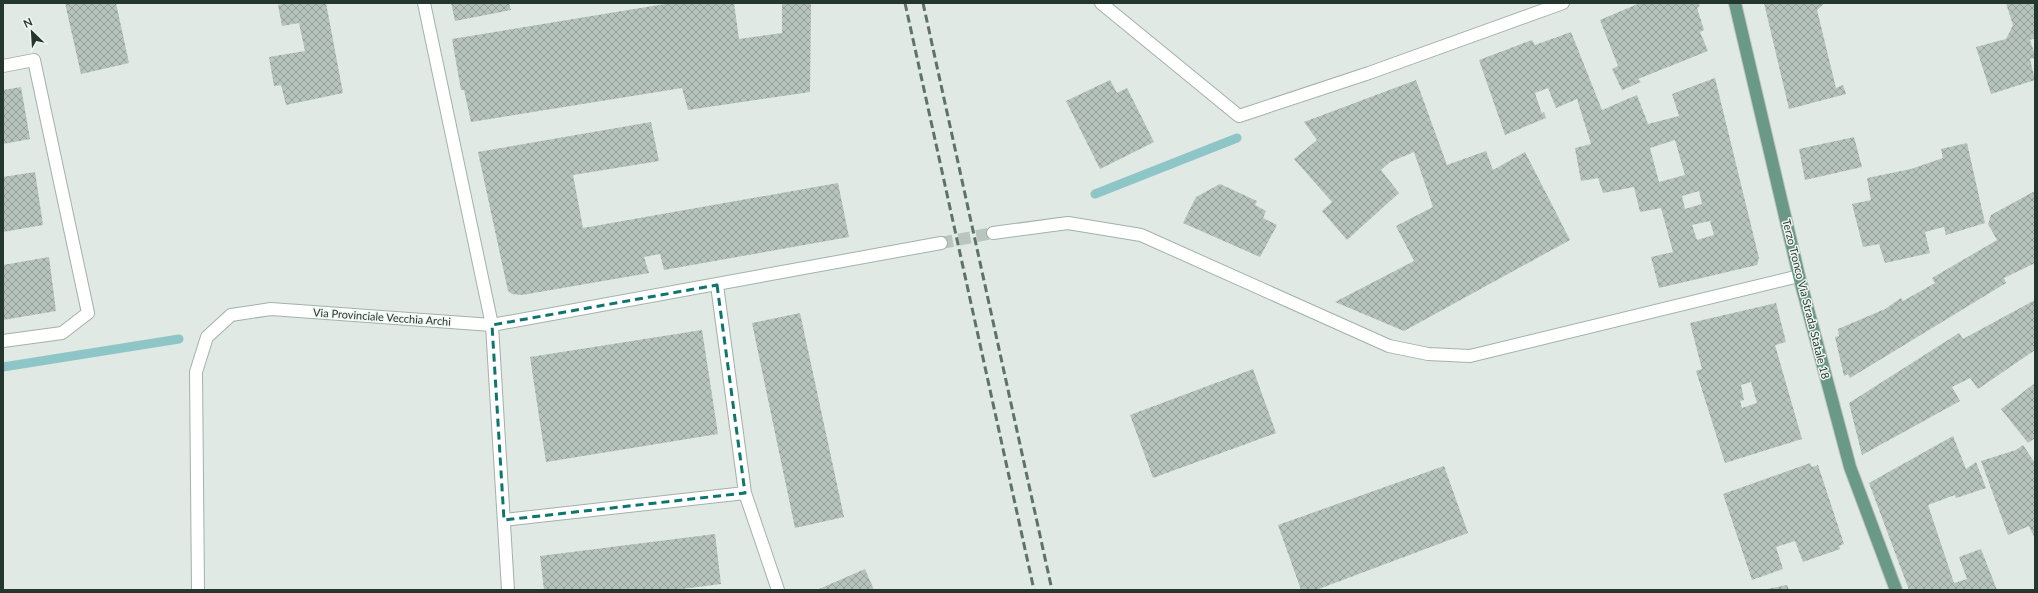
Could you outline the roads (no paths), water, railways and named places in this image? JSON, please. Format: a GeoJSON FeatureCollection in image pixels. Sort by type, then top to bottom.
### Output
{"type":"FeatureCollection","features":[{"type":"Feature","properties":{"kind":"main road","name":"Terzo Tronco Via Strada Statale 18"},"geometry":{"type":"LineString","coordinates":[[1735,3],[1799,276],[1850,467],[1896,590]]}},
{"type":"Feature","properties":{"kind":"street"},"geometry":{"type":"LineString","coordinates":[[424,3],[492,325],[508,590]]}},
{"type":"Feature","properties":{"kind":"street"},"geometry":{"type":"LineString","coordinates":[[1101,3],[1239,116],[1369,73],[1563,3]]}},
{"type":"Feature","properties":{"kind":"street"},"geometry":{"type":"LineString","coordinates":[[3,66],[34,60],[88,313],[62,333],[3,342]]}},
{"type":"Feature","properties":{"kind":"street"},"geometry":{"type":"LineString","coordinates":[[992,233],[1068,223],[1141,235],[1389,346],[1435,354],[1470,356],[1799,276]]}},
{"type":"Feature","properties":{"kind":"street","name":"Via Provinciale Vecchia Archi"},"geometry":{"type":"LineString","coordinates":[[198,590],[196,372],[207,337],[232,315],[271,309],[492,325],[941,243]]}},
{"type":"Feature","properties":{"kind":"street"},"geometry":{"type":"LineString","coordinates":[[717,284],[745,493],[778,590]]}},
{"type":"Feature","properties":{"kind":"street"},"geometry":{"type":"LineString","coordinates":[[504,520],[745,493]]}},
{"type":"Feature","properties":{"kind":"waterway"},"geometry":{"type":"LineString","coordinates":[[1095,194],[1237,138]]}},
{"type":"Feature","properties":{"kind":"waterway"},"geometry":{"type":"LineString","coordinates":[[3,367],[179,339]]}},
{"type":"Feature","properties":{"kind":"tunnel"},"geometry":{"type":"LineString","coordinates":[[941,243],[993,233]]}},
{"type":"Feature","properties":{"kind":"railway"},"geometry":{"type":"LineString","coordinates":[[905,3],[1034,590]]}},
{"type":"Feature","properties":{"kind":"railway"},"geometry":{"type":"LineString","coordinates":[[923,3],[1052,590]]}}]}
